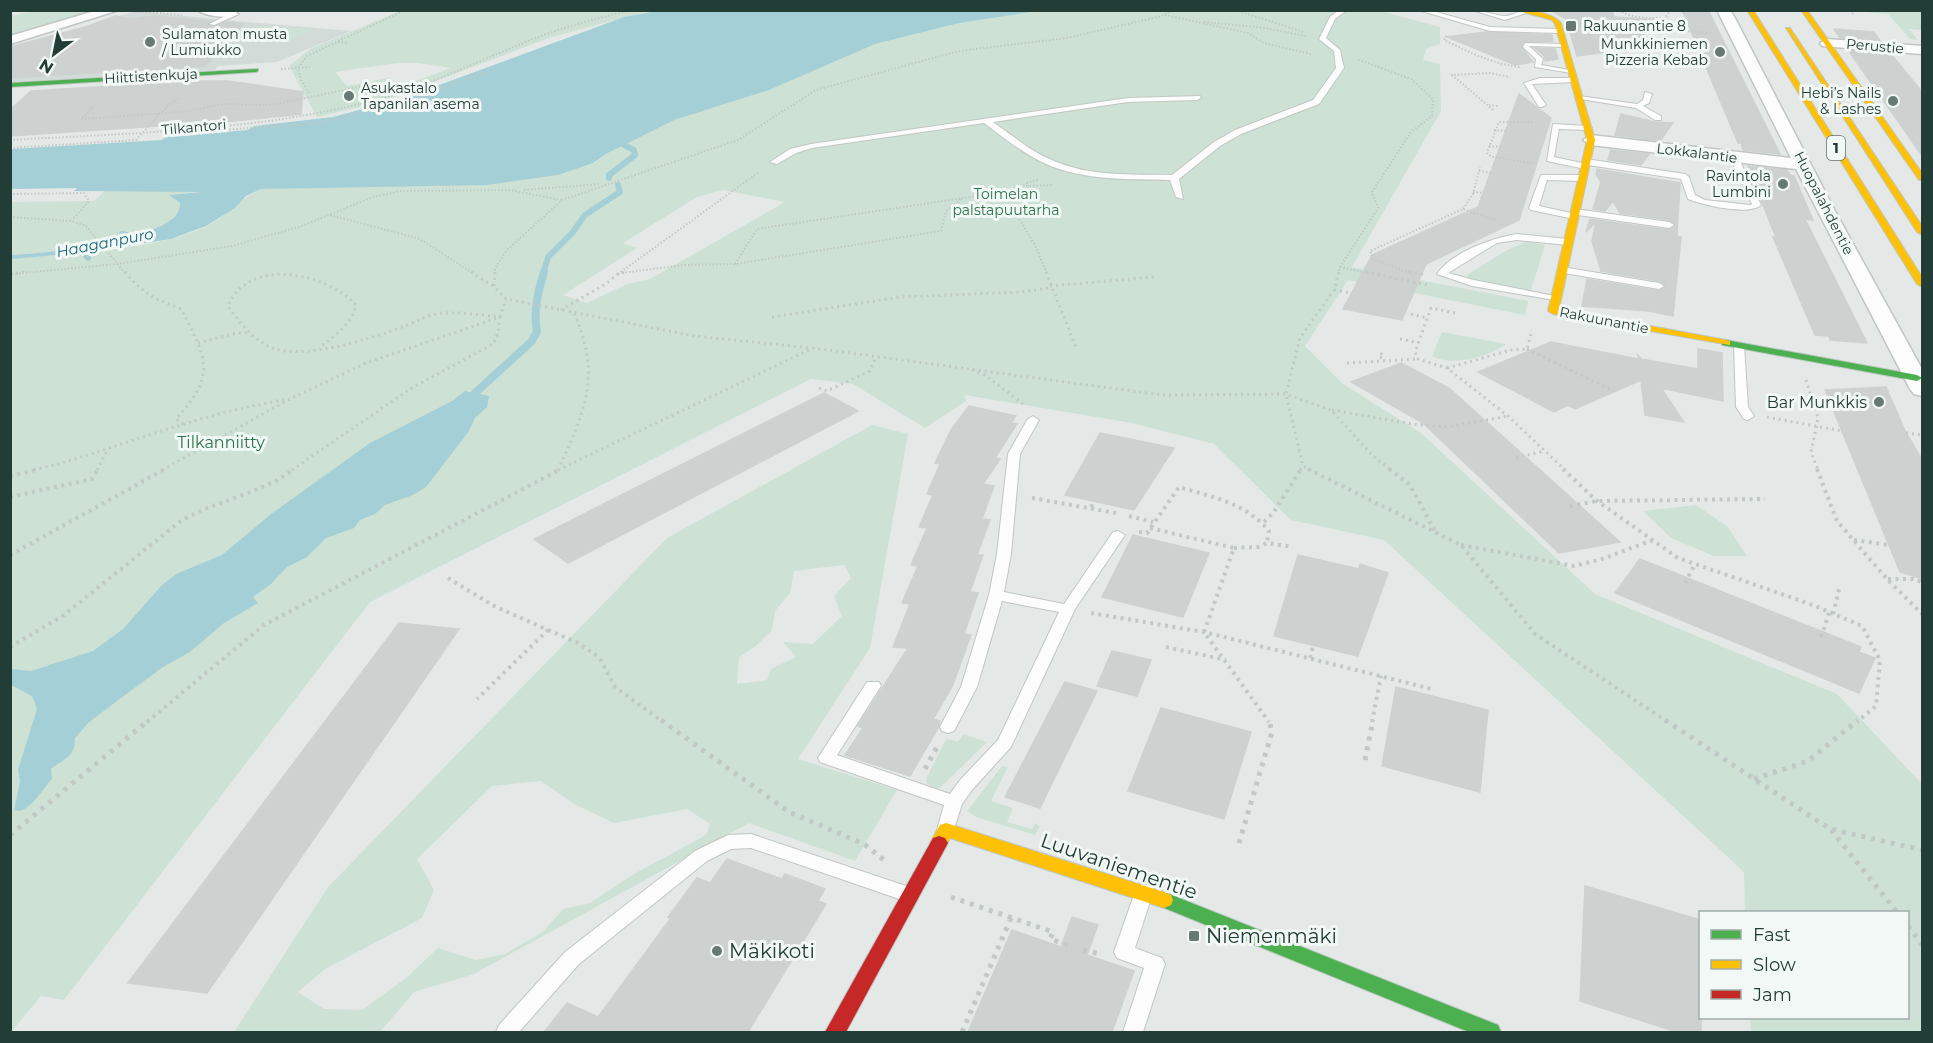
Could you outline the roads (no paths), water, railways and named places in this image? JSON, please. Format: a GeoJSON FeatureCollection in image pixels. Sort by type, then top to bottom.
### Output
{"type":"FeatureCollection","features":[{"type":"Feature","properties":{"kind":"street"},"geometry":{"type":"LineString","coordinates":[[10,40],[113,10]]}},
{"type":"Feature","properties":{"kind":"street"},"geometry":{"type":"LineString","coordinates":[[203,10],[228,16]]}},
{"type":"Feature","properties":{"kind":"street","name":"Huopalahdentie"},"geometry":{"type":"LineString","coordinates":[[1920,383],[1725,14],[1748,10],[1923,284]]}},
{"type":"Feature","properties":{"kind":"street"},"geometry":{"type":"LineString","coordinates":[[1804,10],[1923,178]]}},
{"type":"Feature","properties":{"kind":"street"},"geometry":{"type":"LineString","coordinates":[[1522,11],[1554,19],[1559,27]]}},
{"type":"Feature","properties":{"kind":"street","name":"1"},"geometry":{"type":"LineString","coordinates":[[1780,17],[1923,232]]}},
{"type":"Feature","properties":{"kind":"street","name":"Rakuunantie"},"geometry":{"type":"LineString","coordinates":[[1559,27],[1589,134],[1585,169],[1553,311],[1739,345],[1920,383]]}},
{"type":"Feature","properties":{"kind":"street","name":"Perustie"},"geometry":{"type":"LineString","coordinates":[[1827,43],[1923,50]]}},
{"type":"Feature","properties":{"kind":"street","name":"Hiittistenkuja"},"geometry":{"type":"LineString","coordinates":[[10,84],[256,70]]}},
{"type":"Feature","properties":{"kind":"street","name":"Lokkalantie"},"geometry":{"type":"LineString","coordinates":[[1589,134],[1734,157],[1804,165]]}},
{"type":"Feature","properties":{"kind":"street"},"geometry":{"type":"LineString","coordinates":[[835,1032],[946,830]]}},
{"type":"Feature","properties":{"kind":"street","name":"Luuvaniementie"},"geometry":{"type":"LineString","coordinates":[[946,830],[1144,892],[1491,1032]]}},
{"type":"Feature","properties":{"kind":"lane"},"geometry":{"type":"LineString","coordinates":[[986,121],[1046,161],[1074,170],[1125,176],[1174,178],[1217,144],[1238,132],[1316,102],[1340,68],[1337,50],[1322,39],[1332,18],[1344,10]]}},
{"type":"Feature","properties":{"kind":"lane"},"geometry":{"type":"LineString","coordinates":[[1421,10],[1495,29],[1513,31],[1559,27]]}},
{"type":"Feature","properties":{"kind":"lane"},"geometry":{"type":"LineString","coordinates":[[1475,10],[1505,18],[1522,11]]}},
{"type":"Feature","properties":{"kind":"lane"},"geometry":{"type":"LineString","coordinates":[[212,24],[228,16]]}},
{"type":"Feature","properties":{"kind":"lane"},"geometry":{"type":"LineString","coordinates":[[1564,45],[1527,44],[1525,46],[1540,59],[1537,66],[1573,75]]}},
{"type":"Feature","properties":{"kind":"lane"},"geometry":{"type":"LineString","coordinates":[[1542,105],[1528,83],[1573,75]]}},
{"type":"Feature","properties":{"kind":"lane"},"geometry":{"type":"LineString","coordinates":[[1638,106],[1646,101],[1648,94]]}},
{"type":"Feature","properties":{"kind":"lane"},"geometry":{"type":"LineString","coordinates":[[774,162],[794,151],[811,146],[1128,100],[1197,98]]}},
{"type":"Feature","properties":{"kind":"lane"},"geometry":{"type":"LineString","coordinates":[[1579,98],[1638,106],[1658,118]]}},
{"type":"Feature","properties":{"kind":"lane"},"geometry":{"type":"LineString","coordinates":[[1589,134],[1572,127],[1556,126],[1550,159],[1585,169],[1685,177],[1691,197],[1703,202],[1751,208],[1757,205],[1734,157]]}},
{"type":"Feature","properties":{"kind":"lane"},"geometry":{"type":"LineString","coordinates":[[1585,169],[1544,177],[1534,208],[1669,225]]}},
{"type":"Feature","properties":{"kind":"lane"},"geometry":{"type":"LineString","coordinates":[[1174,178],[1180,197]]}},
{"type":"Feature","properties":{"kind":"lane"},"geometry":{"type":"LineString","coordinates":[[1556,299],[1472,283],[1442,274],[1446,268],[1494,241],[1517,237],[1569,242]]}},
{"type":"Feature","properties":{"kind":"lane"},"geometry":{"type":"LineString","coordinates":[[1562,270],[1659,286]]}},
{"type":"Feature","properties":{"kind":"lane"},"geometry":{"type":"LineString","coordinates":[[1739,345],[1742,407],[1747,415]]}},
{"type":"Feature","properties":{"kind":"lane"},"geometry":{"type":"LineString","coordinates":[[948,727],[969,687],[996,595],[1004,554],[1014,454],[1032,420]]}},
{"type":"Feature","properties":{"kind":"lane"},"geometry":{"type":"LineString","coordinates":[[946,830],[954,802],[966,785],[1005,742],[1068,609],[1118,535]]}},
{"type":"Feature","properties":{"kind":"lane"},"geometry":{"type":"LineString","coordinates":[[996,595],[1068,609]]}},
{"type":"Feature","properties":{"kind":"lane"},"geometry":{"type":"LineString","coordinates":[[873,686],[826,758],[954,802]]}},
{"type":"Feature","properties":{"kind":"lane"},"geometry":{"type":"LineString","coordinates":[[506,1032],[572,958],[701,856],[728,842],[751,841],[912,890]]}},
{"type":"Feature","properties":{"kind":"lane"},"geometry":{"type":"LineString","coordinates":[[1133,1032],[1155,964],[1124,952],[1144,892]]}},
{"type":"Feature","properties":{"kind":"water"},"geometry":{"type":"Polygon","coordinates":[[[661,10],[1038,11],[959,23],[875,44],[769,90],[674,120],[606,154],[593,163],[558,175],[487,185],[261,189],[246,196],[235,208],[206,226],[171,239],[89,252],[11,259],[11,255],[71,249],[139,234],[158,227],[175,216],[180,203],[169,195],[201,192],[74,191],[77,188],[11,189],[11,149],[162,140],[165,137],[248,130],[255,126],[333,117],[404,98],[624,17],[661,10]]]}},
{"type":"Feature","properties":{"kind":"water"},"geometry":{"type":"Polygon","coordinates":[[[465,391],[489,396],[487,407],[475,418],[469,431],[426,487],[413,495],[385,505],[375,514],[360,520],[354,528],[326,538],[307,557],[287,567],[271,584],[253,597],[258,603],[224,623],[190,652],[163,667],[88,723],[75,738],[71,753],[51,769],[52,779],[38,797],[21,811],[14,810],[20,781],[18,770],[37,709],[32,696],[11,685],[11,669],[31,671],[93,651],[123,629],[161,586],[176,574],[222,555],[271,514],[370,443],[452,401],[465,391]]]}},
{"type":"Feature","properties":{"kind":"waterway"},"geometry":{"type":"LineString","coordinates":[[609,178],[609,175],[635,155],[634,150],[624,145]]}},
{"type":"Feature","properties":{"kind":"waterway"},"geometry":{"type":"LineString","coordinates":[[543,274],[548,257],[573,232],[585,215],[620,192],[618,185]]}},
{"type":"Feature","properties":{"kind":"waterway","name":"Haaganpuro"},"geometry":{"type":"LineString","coordinates":[[122,234],[140,238]]}},
{"type":"Feature","properties":{"kind":"waterway"},"geometry":{"type":"LineString","coordinates":[[88,258],[86,256],[90,248]]}},
{"type":"Feature","properties":{"kind":"waterway"},"geometry":{"type":"LineString","coordinates":[[475,393],[531,342],[537,332],[536,309],[544,272]]}},
{"type":"Feature","properties":{"kind":"place","name":"Rakuunantie 8"},"geometry":{"type":"Point","coordinates":[1571,26]}},
{"type":"Feature","properties":{"kind":"place","name":"Sulamaton musta / Lumiukko"},"geometry":{"type":"Point","coordinates":[150,42]}},
{"type":"Feature","properties":{"kind":"place","name":"Munkkiniemen Pizzeria Kebab"},"geometry":{"type":"Point","coordinates":[1720,52]}},
{"type":"Feature","properties":{"kind":"place","name":"Asukastalo Tapanilan asema"},"geometry":{"type":"Point","coordinates":[349,96]}},
{"type":"Feature","properties":{"kind":"place","name":"Hebi’s Nails & Lashes"},"geometry":{"type":"Point","coordinates":[1893,101]}},
{"type":"Feature","properties":{"kind":"place","name":"Ravintola Lumbini"},"geometry":{"type":"Point","coordinates":[1783,184]}},
{"type":"Feature","properties":{"kind":"place","name":"Bar Munkkis"},"geometry":{"type":"Point","coordinates":[1879,402]}},
{"type":"Feature","properties":{"kind":"place","name":"Niemenmäki"},"geometry":{"type":"Point","coordinates":[1194,936]}},
{"type":"Feature","properties":{"kind":"place","name":"Mäkikoti"},"geometry":{"type":"Point","coordinates":[717,951]}},
{"type":"Feature","properties":{"kind":"park label","name":"Toimelan palstapuutarha"},"geometry":{"type":"Point","coordinates":[1006,202]}},
{"type":"Feature","properties":{"kind":"park label","name":"Tilkanniitty"},"geometry":{"type":"Point","coordinates":[221,442]}}]}
